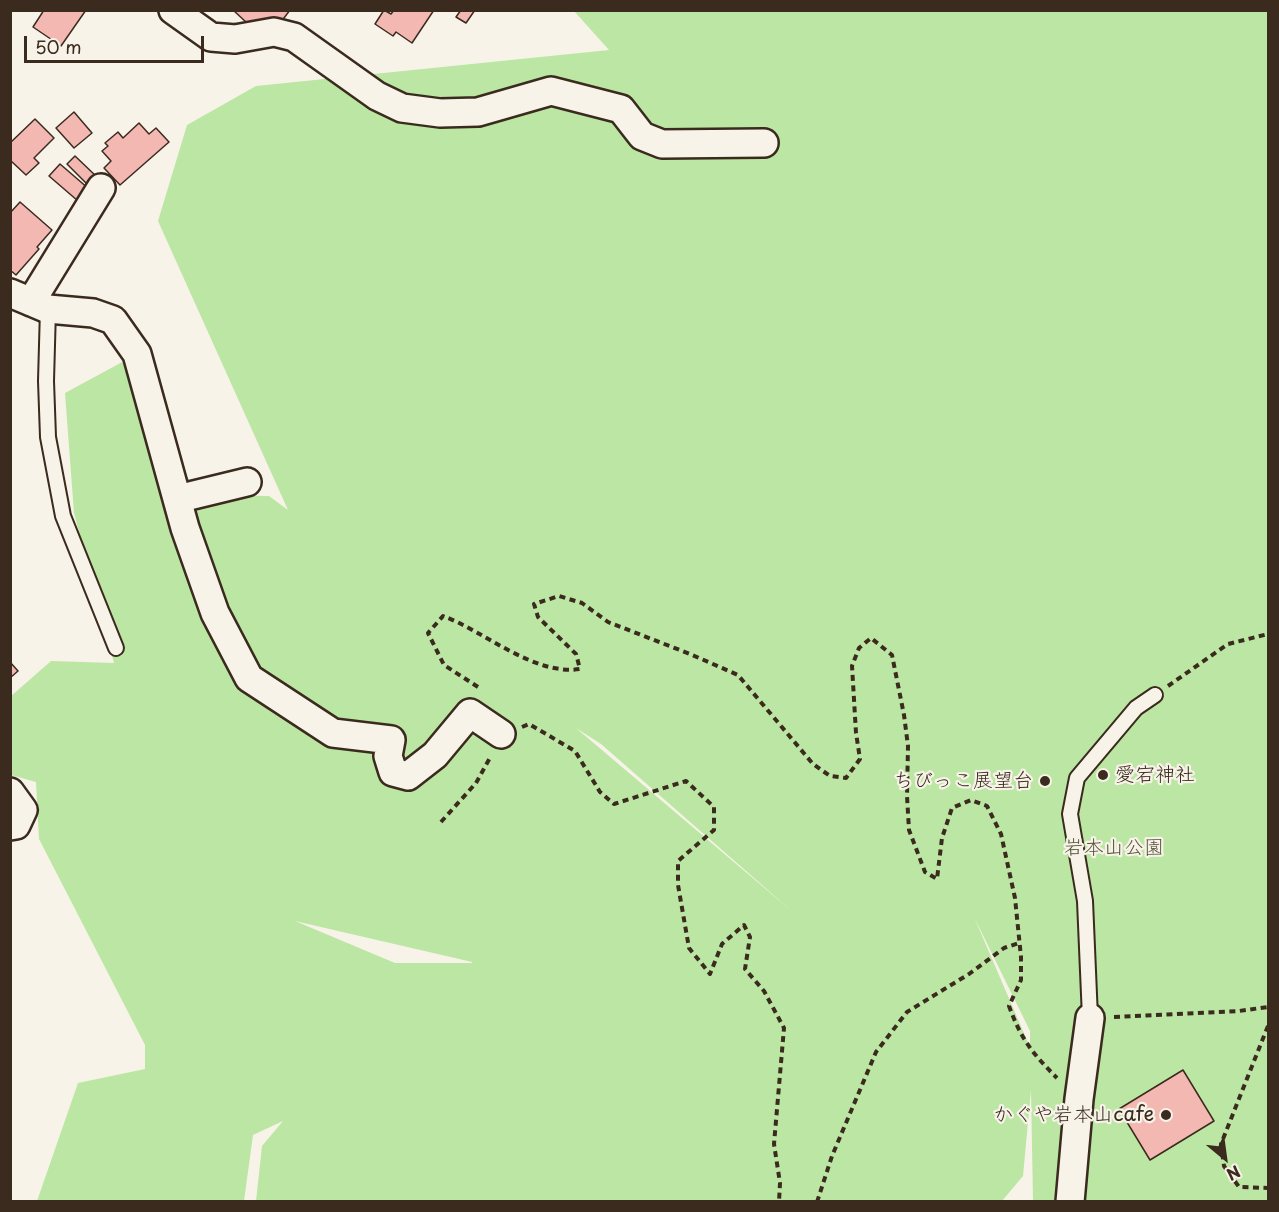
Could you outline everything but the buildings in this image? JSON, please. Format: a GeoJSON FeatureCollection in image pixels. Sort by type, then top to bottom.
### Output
{"type":"FeatureCollection","features":[{"type":"Feature","properties":{"kind":"street"},"geometry":{"type":"LineString","coordinates":[[173,10],[211,37],[235,39],[274,32],[294,37],[377,96],[402,108],[440,113],[478,112],[551,91],[621,109],[642,136],[662,144],[764,143]]}},
{"type":"Feature","properties":{"kind":"street"},"geometry":{"type":"LineString","coordinates":[[101,188],[30,301],[93,313],[113,320],[137,354],[185,528],[215,613],[249,678],[333,733],[391,740],[388,756],[393,772],[408,776],[435,755],[470,713],[501,734]]}},
{"type":"Feature","properties":{"kind":"street"},"geometry":{"type":"LineString","coordinates":[[177,499],[247,482]]}},
{"type":"Feature","properties":{"kind":"street"},"geometry":{"type":"LineString","coordinates":[[10,792],[23,810],[16,825],[10,826]]}},
{"type":"Feature","properties":{"kind":"street"},"geometry":{"type":"LineString","coordinates":[[1070,1202],[1079,1099],[1090,1018]]}},
{"type":"Feature","properties":{"kind":"lane"},"geometry":{"type":"LineString","coordinates":[[30,301],[46,381],[48,437],[63,516],[116,648]]}},
{"type":"Feature","properties":{"kind":"lane"},"geometry":{"type":"LineString","coordinates":[[1090,1018],[1085,901],[1070,814],[1077,778],[1136,708],[1155,695]]}},
{"type":"Feature","properties":{"kind":"path"},"geometry":{"type":"LineString","coordinates":[[480,689],[444,665],[428,633],[443,616],[535,662],[568,671],[580,669],[576,654],[538,617],[534,604],[559,596],[582,603],[608,622],[738,675],[813,764],[830,776],[846,778],[860,759],[852,666],[860,648],[871,638],[892,655],[908,746],[909,830],[925,872],[937,879],[942,838],[952,808],[970,800],[987,806],[1001,834],[1015,898],[1021,980],[1009,1006],[1017,1027],[1033,1054],[1079,1099]]}},
{"type":"Feature","properties":{"kind":"path"},"geometry":{"type":"LineString","coordinates":[[1155,695],[1228,644],[1269,634]]}},
{"type":"Feature","properties":{"kind":"path"},"geometry":{"type":"LineString","coordinates":[[441,822],[476,783],[501,734],[530,724],[575,751],[600,792],[614,804],[686,781],[714,807],[714,830],[678,861],[678,885],[689,948],[710,974],[722,944],[744,925],[750,937],[745,969],[764,992],[784,1028],[774,1144],[780,1183],[779,1202]]}},
{"type":"Feature","properties":{"kind":"path"},"geometry":{"type":"LineString","coordinates":[[818,1202],[832,1156],[876,1052],[907,1012],[969,974],[1004,948],[1018,943]]}},
{"type":"Feature","properties":{"kind":"path"},"geometry":{"type":"LineString","coordinates":[[1090,1018],[1239,1011],[1269,1007]]}},
{"type":"Feature","properties":{"kind":"path"},"geometry":{"type":"LineString","coordinates":[[1269,1026],[1221,1143],[1224,1166],[1239,1187],[1269,1188]]}},
{"type":"Feature","properties":{"kind":"green space","name":"岩本山公園"},"geometry":{"type":"Polygon","coordinates":[[[574,11],[1268,11],[1268,1201],[1033,1201],[1031,1090],[1023,1176],[1002,1201],[256,1201],[262,1146],[283,1121],[253,1135],[244,1201],[37,1201],[78,1083],[145,1069],[145,1045],[39,839],[36,782],[11,775],[10,697],[51,661],[114,663],[74,513],[65,393],[137,354],[195,495],[269,496],[288,510],[158,221],[187,125],[256,86],[609,50],[574,11]],[[576,728],[794,913],[601,744],[576,728]],[[974,917],[1029,1045],[1030,1031],[974,917]],[[295,921],[395,963],[472,962],[295,921]]]}},
{"type":"Feature","properties":{"kind":"place","name":"愛宕神社"},"geometry":{"type":"Point","coordinates":[1103,775]}},
{"type":"Feature","properties":{"kind":"place","name":"ちびっこ展望台"},"geometry":{"type":"Point","coordinates":[1045,781]}},
{"type":"Feature","properties":{"kind":"place","name":"かぐや岩本山cafe"},"geometry":{"type":"Point","coordinates":[1166,1115]}}]}
